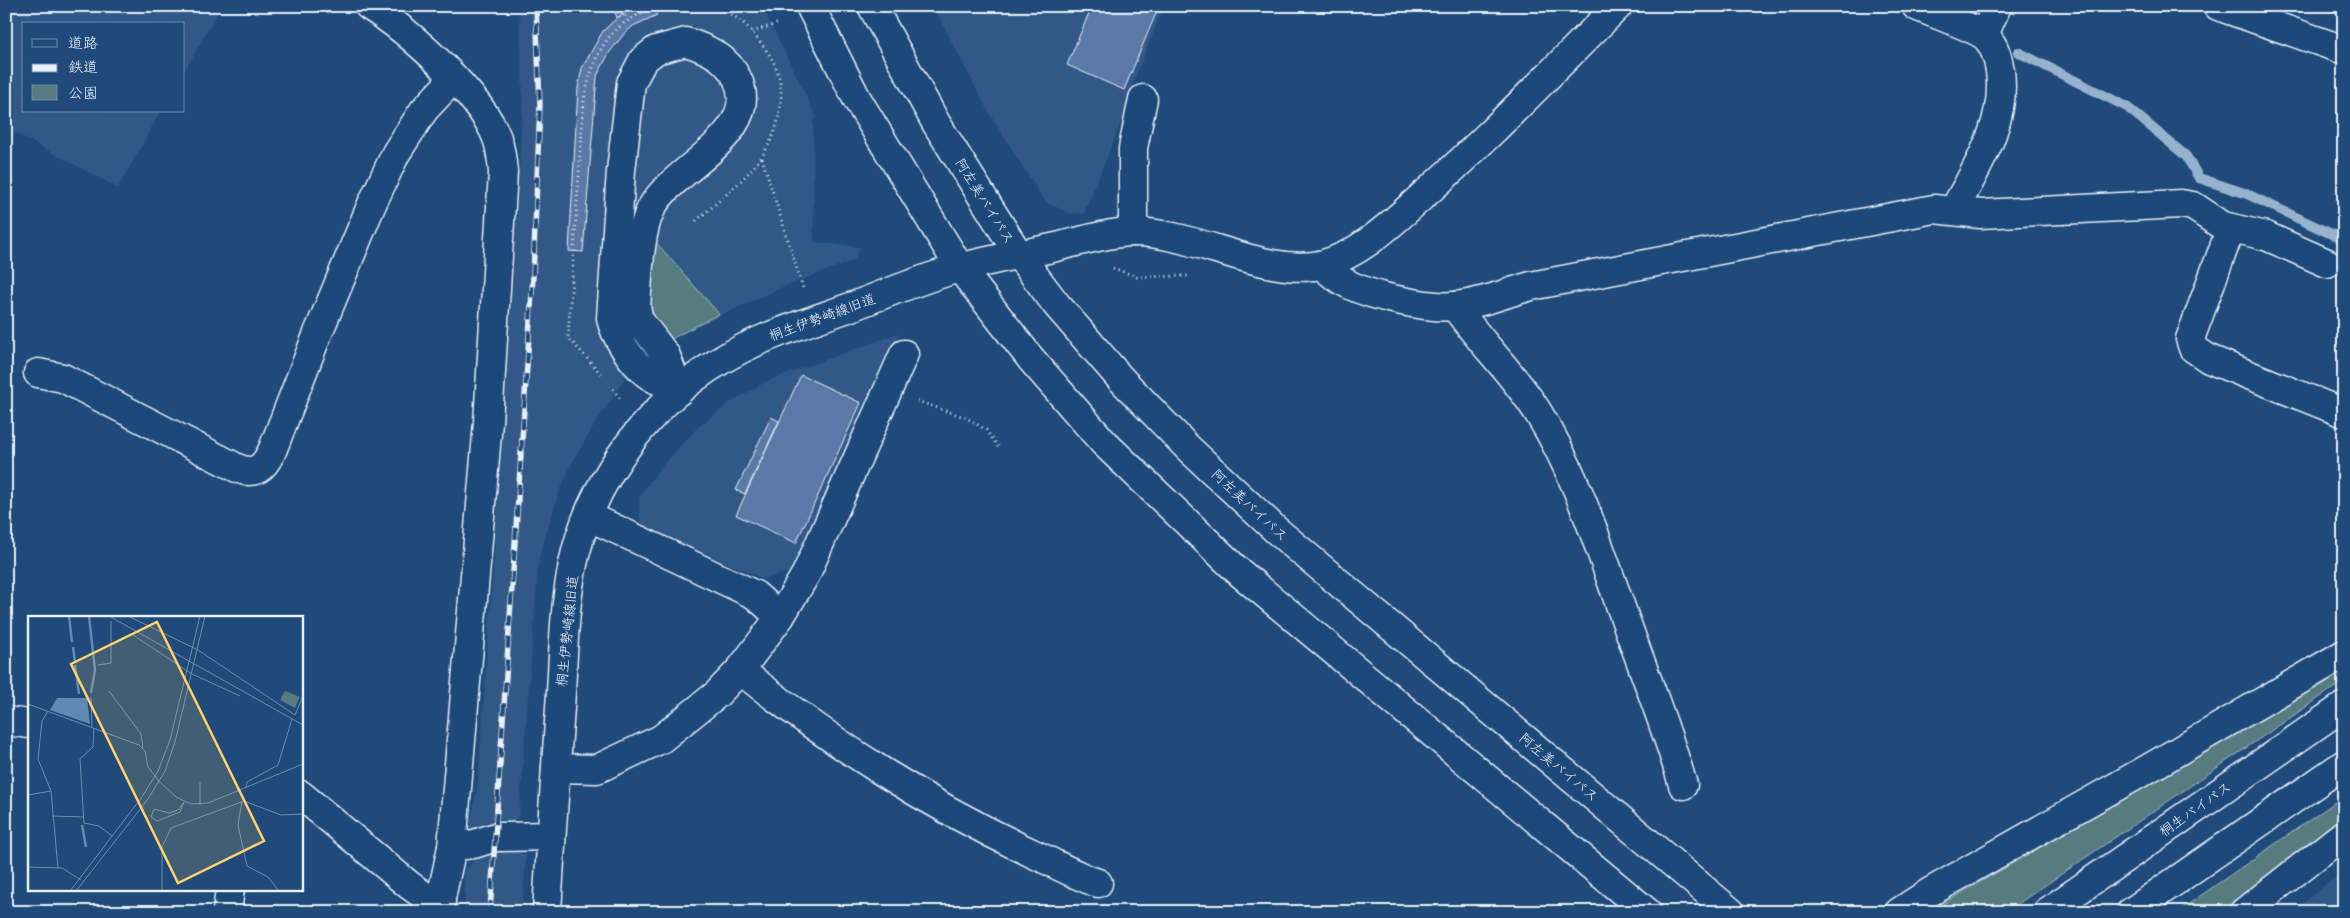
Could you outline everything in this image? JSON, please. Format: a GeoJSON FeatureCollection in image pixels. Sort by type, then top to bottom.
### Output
{"type":"FeatureCollection","features":[{"type":"Feature","properties":{"kind":"main road"},"geometry":{"type":"LineString","coordinates":[[302,796],[409,885],[440,907],[452,847],[488,422],[503,172],[501,151],[496,136],[484,115],[454,78],[425,49],[369,6]]}},
{"type":"Feature","properties":{"kind":"main road"},"geometry":{"type":"LineString","coordinates":[[810,6],[857,99],[960,268],[1031,359],[1104,443],[1173,511],[1246,578],[1647,912]]}},
{"type":"Feature","properties":{"kind":"main road","name":"阿左美バイパス"},"geometry":{"type":"LineString","coordinates":[[872,6],[936,123],[1019,255],[1056,304],[1120,378],[1188,448],[1276,530],[1731,912]]}},
{"type":"Feature","properties":{"kind":"main road","name":"桐生伊勢崎線旧道"},"geometry":{"type":"LineString","coordinates":[[547,912],[568,596],[580,540],[588,516],[608,477],[631,442],[652,416],[679,391],[717,362],[753,343],[960,268],[1091,238],[1133,232],[1164,235],[1287,267],[1322,265],[1342,257],[1360,246],[1423,196],[1452,170],[1618,6]]}},
{"type":"Feature","properties":{"kind":"main road"},"geometry":{"type":"LineString","coordinates":[[1916,6],[1984,35],[1993,44],[1999,64],[2000,100],[1991,138],[1954,210]]}},
{"type":"Feature","properties":{"kind":"main road"},"geometry":{"type":"LineString","coordinates":[[1984,35],[1997,6]]}},
{"type":"Feature","properties":{"kind":"main road"},"geometry":{"type":"LineString","coordinates":[[2218,6],[2344,50]]}},
{"type":"Feature","properties":{"kind":"main road"},"geometry":{"type":"LineString","coordinates":[[686,42],[720,56],[733,70],[741,86],[741,103],[730,131],[668,188],[653,204],[645,219],[636,308],[640,320],[666,356],[679,391],[646,373],[618,340],[611,318],[621,171],[630,89],[644,60],[656,50],[686,42]]}},
{"type":"Feature","properties":{"kind":"main road"},"geometry":{"type":"LineString","coordinates":[[38,373],[63,378],[237,468],[247,472],[257,471],[265,464],[272,451],[316,338],[371,206],[396,153],[424,110],[454,78]]}},
{"type":"Feature","properties":{"kind":"main road"},"geometry":{"type":"LineString","coordinates":[[1133,232],[1133,148],[1143,99]]}},
{"type":"Feature","properties":{"kind":"main road"},"geometry":{"type":"LineString","coordinates":[[621,171],[632,183],[648,188],[668,188]]}},
{"type":"Feature","properties":{"kind":"main road"},"geometry":{"type":"LineString","coordinates":[[1322,265],[1332,274],[1358,288],[1439,307],[1454,306],[1485,301],[1541,284],[1934,210],[1954,210],[1980,214],[2181,204],[2193,206],[2223,226],[2266,236],[2327,263]]}},
{"type":"Feature","properties":{"kind":"main road"},"geometry":{"type":"LineString","coordinates":[[2231,228],[2190,339],[2193,348],[2209,359],[2344,414]]}},
{"type":"Feature","properties":{"kind":"main road"},"geometry":{"type":"LineString","coordinates":[[1454,306],[1470,328],[1523,390],[1551,434],[1589,517],[1683,784]]}},
{"type":"Feature","properties":{"kind":"main road"},"geometry":{"type":"LineString","coordinates":[[556,768],[597,769],[661,739],[717,694],[740,670],[780,617],[806,574],[904,354]]}},
{"type":"Feature","properties":{"kind":"main road"},"geometry":{"type":"LineString","coordinates":[[588,516],[755,595],[780,617]]}},
{"type":"Feature","properties":{"kind":"main road"},"geometry":{"type":"LineString","coordinates":[[1899,912],[1939,887],[2151,768],[2344,654]]}},
{"type":"Feature","properties":{"kind":"main road"},"geometry":{"type":"LineString","coordinates":[[740,670],[846,750],[884,774],[1004,841],[1098,883]]}},
{"type":"Feature","properties":{"kind":"main road","name":"桐生バイパス"},"geometry":{"type":"LineString","coordinates":[[2047,912],[2344,706]]}},
{"type":"Feature","properties":{"kind":"main road"},"geometry":{"type":"LineString","coordinates":[[6,721],[28,724]]}},
{"type":"Feature","properties":{"kind":"main road"},"geometry":{"type":"LineString","coordinates":[[2131,912],[2344,764]]}},
{"type":"Feature","properties":{"kind":"main road"},"geometry":{"type":"LineString","coordinates":[[2244,912],[2344,834]]}},
{"type":"Feature","properties":{"kind":"main road"},"geometry":{"type":"LineString","coordinates":[[452,847],[474,844],[496,837],[551,836]]}},
{"type":"Feature","properties":{"kind":"main road"},"geometry":{"type":"LineString","coordinates":[[227,912],[230,890]]}},
{"type":"Feature","properties":{"kind":"path"},"geometry":{"type":"LineString","coordinates":[[622,6],[626,20]]}},
{"type":"Feature","properties":{"kind":"path"},"geometry":{"type":"LineString","coordinates":[[752,32],[779,23]]}},
{"type":"Feature","properties":{"kind":"path"},"geometry":{"type":"LineString","coordinates":[[762,158],[803,288]]}},
{"type":"Feature","properties":{"kind":"path"},"geometry":{"type":"LineString","coordinates":[[888,391],[967,418],[986,430],[1000,448]]}},
{"type":"Feature","properties":{"kind":"shaded area"},"geometry":{"type":"Polygon","coordinates":[[[6,6],[222,6],[185,70],[185,22],[22,22],[22,112],[160,112],[118,188],[6,128],[6,6]]]}},
{"type":"Feature","properties":{"kind":"shaded area"},"geometry":{"type":"Polygon","coordinates":[[[519,6],[762,6],[817,118],[813,121],[814,242],[859,247],[855,260],[783,287],[677,335],[652,351],[627,375],[575,457],[559,492],[539,558],[519,816],[512,822],[474,832],[469,830],[478,783],[511,311],[523,98],[519,6]]]}},
{"type":"Feature","properties":{"kind":"shaded area"},"geometry":{"type":"Polygon","coordinates":[[[933,6],[1164,6],[1130,91],[1132,96],[1084,213],[1072,214],[1045,202],[989,113],[933,6]]]}},
{"type":"Feature","properties":{"kind":"shaded area"},"geometry":{"type":"Polygon","coordinates":[[[899,333],[846,459],[791,571],[764,579],[640,526],[639,497],[660,468],[697,428],[728,404],[767,381],[899,333]]]}},
{"type":"Feature","properties":{"kind":"shaded area"},"geometry":{"type":"Polygon","coordinates":[[[506,848],[526,854],[522,912],[465,912],[464,871],[473,861],[506,848]]]}},
{"type":"Feature","properties":{"kind":"shaded area"},"geometry":{"type":"Polygon","coordinates":[[[2344,869],[2344,912],[2292,912],[2342,871],[2344,869]]]}},
{"type":"Feature","properties":{"kind":"green space"},"geometry":{"type":"Polygon","coordinates":[[[654,240],[719,314],[671,339],[654,318],[649,307],[654,240]]]}},
{"type":"Feature","properties":{"kind":"green space"},"geometry":{"type":"Polygon","coordinates":[[[2344,670],[2344,681],[2006,912],[1929,912],[2344,670]]]}},
{"type":"Feature","properties":{"kind":"green space"},"geometry":{"type":"Polygon","coordinates":[[[2344,796],[2344,817],[2226,912],[2177,912],[2344,796]]]}},
{"type":"Feature","properties":{"kind":"building"},"geometry":{"type":"Polygon","coordinates":[[[613,6],[629,6],[630,9],[617,18],[613,6]]]}},
{"type":"Feature","properties":{"kind":"building"},"geometry":{"type":"Polygon","coordinates":[[[637,6],[653,6],[657,15],[633,26],[624,34],[609,53],[597,76],[583,252],[569,251],[578,88],[582,68],[603,31],[617,18],[637,6]]]}},
{"type":"Feature","properties":{"kind":"building"},"geometry":{"type":"Polygon","coordinates":[[[1092,6],[1159,6],[1124,90],[1067,65],[1092,6]]]}},
{"type":"Feature","properties":{"kind":"building"},"geometry":{"type":"Polygon","coordinates":[[[801,375],[861,403],[796,543],[736,515],[801,375]]]}},
{"type":"Feature","properties":{"kind":"building"},"geometry":{"type":"Polygon","coordinates":[[[771,417],[779,421],[745,494],[736,490],[771,417]]]}},
{"type":"Feature","properties":{"kind":"waterway"},"geometry":{"type":"LineString","coordinates":[[1958,6],[1971,12]]}},
{"type":"Feature","properties":{"kind":"waterway"},"geometry":{"type":"LineString","coordinates":[[2018,52],[2127,107],[2186,156],[2199,178],[2247,194],[2344,240]]}},
{"type":"Feature","properties":{"kind":"railway"},"geometry":{"type":"LineString","coordinates":[[490,912],[533,277],[540,105],[536,6]]}}]}
